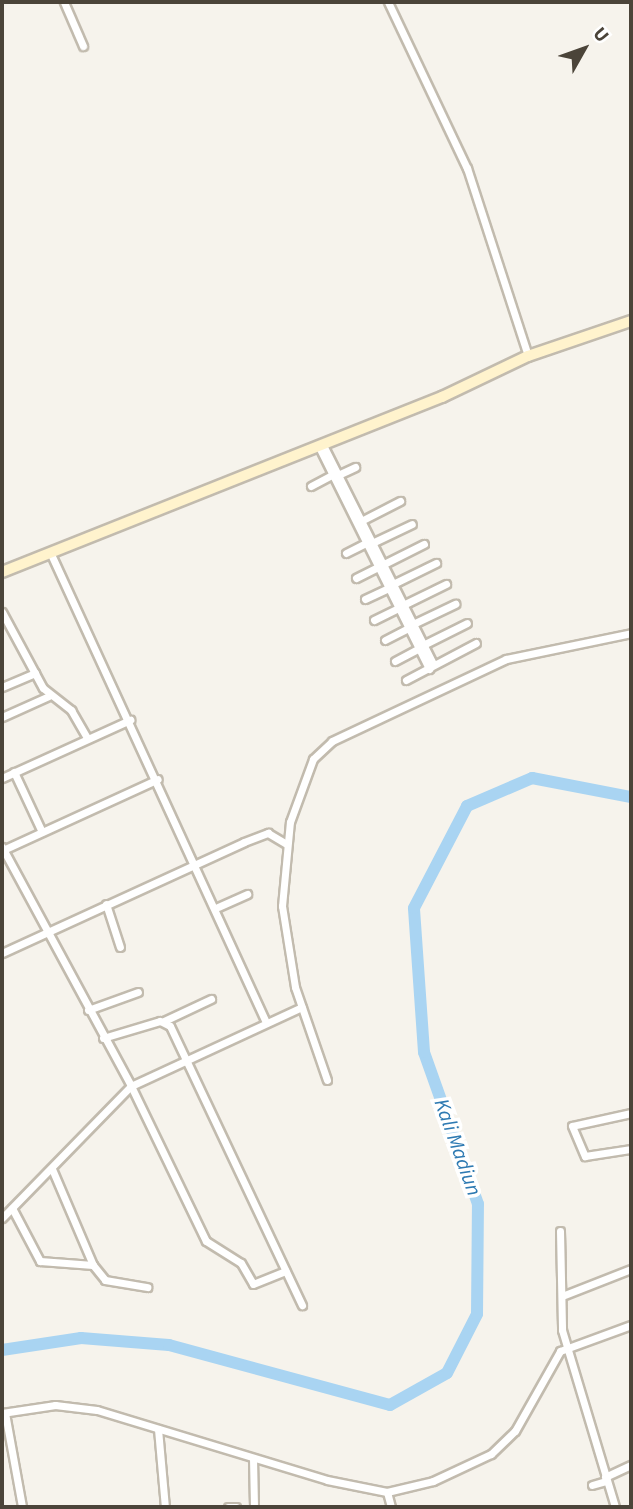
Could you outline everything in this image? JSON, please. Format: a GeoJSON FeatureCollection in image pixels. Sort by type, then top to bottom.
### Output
{"type":"FeatureCollection","features":[{"type":"Feature","properties":{"kind":"main road"},"geometry":{"type":"LineString","coordinates":[[2,572],[321,446],[528,356],[631,321]]}},
{"type":"Feature","properties":{"kind":"street"},"geometry":{"type":"LineString","coordinates":[[64,2],[83,47]]}},
{"type":"Feature","properties":{"kind":"street"},"geometry":{"type":"LineString","coordinates":[[388,2],[467,168],[528,356]]}},
{"type":"Feature","properties":{"kind":"street"},"geometry":{"type":"LineString","coordinates":[[321,446],[431,667]]}},
{"type":"Feature","properties":{"kind":"street"},"geometry":{"type":"LineString","coordinates":[[311,486],[355,467]]}},
{"type":"Feature","properties":{"kind":"street"},"geometry":{"type":"LineString","coordinates":[[335,475],[361,521],[369,543]]}},
{"type":"Feature","properties":{"kind":"street"},"geometry":{"type":"LineString","coordinates":[[361,521],[400,501]]}},
{"type":"Feature","properties":{"kind":"street"},"geometry":{"type":"LineString","coordinates":[[346,553],[412,524]]}},
{"type":"Feature","properties":{"kind":"street"},"geometry":{"type":"LineString","coordinates":[[356,578],[379,562],[424,544]]}},
{"type":"Feature","properties":{"kind":"street"},"geometry":{"type":"LineString","coordinates":[[50,552],[197,860],[265,1020]]}},
{"type":"Feature","properties":{"kind":"street"},"geometry":{"type":"LineString","coordinates":[[365,600],[436,563]]}},
{"type":"Feature","properties":{"kind":"street"},"geometry":{"type":"LineString","coordinates":[[374,620],[446,584]]}},
{"type":"Feature","properties":{"kind":"street"},"geometry":{"type":"LineString","coordinates":[[385,640],[454,604]]}},
{"type":"Feature","properties":{"kind":"street"},"geometry":{"type":"LineString","coordinates":[[2,612],[49,696],[71,710],[87,738]]}},
{"type":"Feature","properties":{"kind":"street"},"geometry":{"type":"LineString","coordinates":[[395,661],[467,623]]}},
{"type":"Feature","properties":{"kind":"street"},"geometry":{"type":"LineString","coordinates":[[327,1080],[302,1007],[283,923],[286,844],[303,780],[332,741],[520,654],[631,633]]}},
{"type":"Feature","properties":{"kind":"street"},"geometry":{"type":"LineString","coordinates":[[406,680],[476,643]]}},
{"type":"Feature","properties":{"kind":"street"},"geometry":{"type":"LineString","coordinates":[[2,687],[35,673]]}},
{"type":"Feature","properties":{"kind":"street"},"geometry":{"type":"LineString","coordinates":[[2,717],[49,696]]}},
{"type":"Feature","properties":{"kind":"street"},"geometry":{"type":"LineString","coordinates":[[2,778],[130,720]]}},
{"type":"Feature","properties":{"kind":"street"},"geometry":{"type":"LineString","coordinates":[[14,772],[42,832]]}},
{"type":"Feature","properties":{"kind":"street"},"geometry":{"type":"LineString","coordinates":[[158,779],[2,849],[131,1086],[206,1241],[241,1263],[253,1284],[286,1271]]}},
{"type":"Feature","properties":{"kind":"street"},"geometry":{"type":"LineString","coordinates":[[2,953],[197,860],[268,833],[286,844]]}},
{"type":"Feature","properties":{"kind":"street"},"geometry":{"type":"LineString","coordinates":[[218,907],[247,894]]}},
{"type":"Feature","properties":{"kind":"street"},"geometry":{"type":"LineString","coordinates":[[106,904],[120,947]]}},
{"type":"Feature","properties":{"kind":"street"},"geometry":{"type":"LineString","coordinates":[[88,1010],[138,992]]}},
{"type":"Feature","properties":{"kind":"street"},"geometry":{"type":"LineString","coordinates":[[103,1038],[164,1021],[212,999]]}},
{"type":"Feature","properties":{"kind":"street"},"geometry":{"type":"LineString","coordinates":[[2,1218],[131,1086],[265,1020],[302,1007]]}},
{"type":"Feature","properties":{"kind":"street"},"geometry":{"type":"LineString","coordinates":[[164,1021],[184,1058],[203,1085],[302,1305]]}},
{"type":"Feature","properties":{"kind":"street"},"geometry":{"type":"LineString","coordinates":[[631,1113],[572,1126],[585,1156],[631,1149]]}},
{"type":"Feature","properties":{"kind":"street"},"geometry":{"type":"LineString","coordinates":[[52,1169],[93,1265],[105,1280],[147,1287]]}},
{"type":"Feature","properties":{"kind":"street"},"geometry":{"type":"LineString","coordinates":[[12,1208],[40,1261],[93,1265]]}},
{"type":"Feature","properties":{"kind":"street"},"geometry":{"type":"LineString","coordinates":[[560,1231],[565,1348],[612,1506]]}},
{"type":"Feature","properties":{"kind":"street"},"geometry":{"type":"LineString","coordinates":[[562,1296],[631,1269]]}},
{"type":"Feature","properties":{"kind":"street"},"geometry":{"type":"LineString","coordinates":[[23,1507],[3,1413],[72,1406],[253,1458],[387,1492],[433,1481],[491,1454],[514,1431],[565,1348],[631,1325]]}},
{"type":"Feature","properties":{"kind":"street"},"geometry":{"type":"LineString","coordinates":[[158,1429],[165,1507]]}},
{"type":"Feature","properties":{"kind":"street"},"geometry":{"type":"LineString","coordinates":[[253,1458],[254,1507]]}},
{"type":"Feature","properties":{"kind":"street"},"geometry":{"type":"LineString","coordinates":[[592,1485],[631,1465]]}},
{"type":"Feature","properties":{"kind":"street"},"geometry":{"type":"LineString","coordinates":[[387,1492],[391,1507]]}},
{"type":"Feature","properties":{"kind":"street"},"geometry":{"type":"LineString","coordinates":[[228,1507],[236,1507]]}},
{"type":"Feature","properties":{"kind":"waterway","name":"Kali Madiun"},"geometry":{"type":"LineString","coordinates":[[2,1350],[81,1338],[169,1345],[390,1405],[447,1373],[477,1314],[478,1204],[424,1052],[414,908],[467,806],[532,778],[631,797]]}}]}
